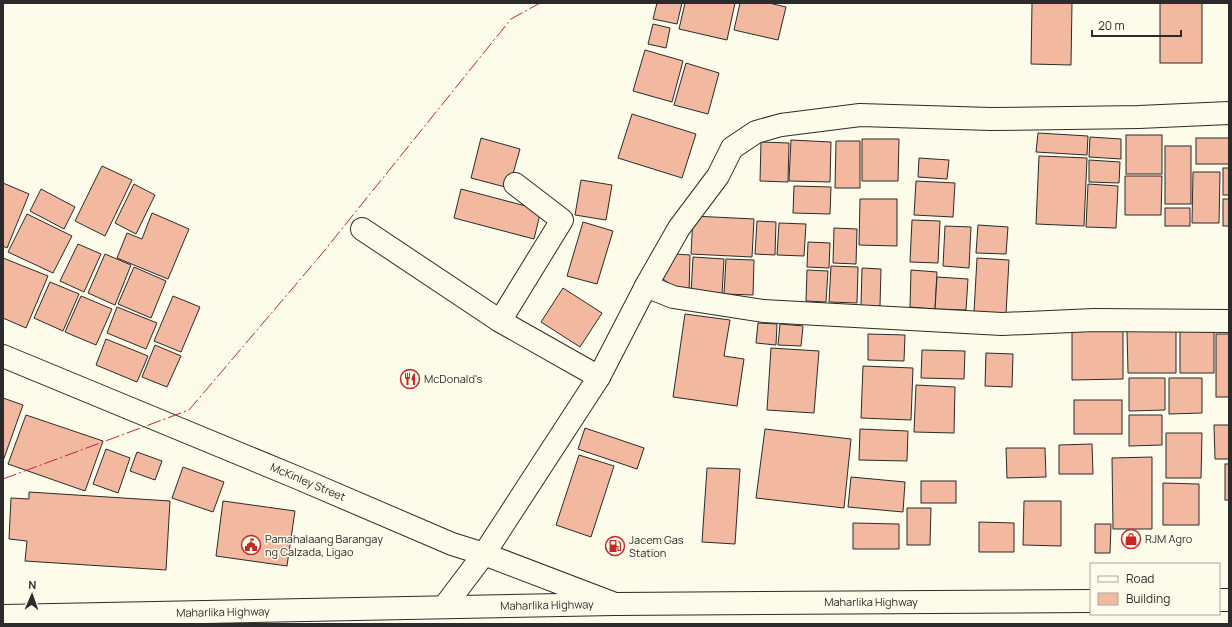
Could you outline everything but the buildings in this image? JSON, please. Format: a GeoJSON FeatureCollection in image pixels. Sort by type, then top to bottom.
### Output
{"type":"FeatureCollection","features":[{"type":"Feature","properties":{"kind":"main road"},"geometry":{"type":"LineString","coordinates":[[444,607],[484,554],[599,377],[646,286],[679,228],[718,176],[732,148],[756,132],[782,125],[860,116],[1014,118],[1139,117],[1229,113]]}},
{"type":"Feature","properties":{"kind":"main road"},"geometry":{"type":"LineString","coordinates":[[500,321],[562,220],[515,184]]}},
{"type":"Feature","properties":{"kind":"main road"},"geometry":{"type":"LineString","coordinates":[[362,229],[500,321],[599,377]]}},
{"type":"Feature","properties":{"kind":"main road"},"geometry":{"type":"LineString","coordinates":[[646,286],[673,296],[763,311],[1002,324],[1094,320],[1229,321]]}},
{"type":"Feature","properties":{"kind":"main road","name":"McKinley Street"},"geometry":{"type":"LineString","coordinates":[[3,356],[298,478],[452,544],[484,554],[615,604]]}},
{"type":"Feature","properties":{"kind":"main road","name":"Maharlika Highway"},"geometry":{"type":"LineString","coordinates":[[3,616],[615,604],[1090,601]]}},
{"type":"Feature","properties":{"kind":"power"},"geometry":{"type":"LineString","coordinates":[[3,479],[189,410],[320,256],[511,19],[540,3]]}},
{"type":"Feature","properties":{"kind":"place","name":"McDonald's"},"geometry":{"type":"Point","coordinates":[410,379]}},
{"type":"Feature","properties":{"kind":"place","name":"RJM Agro"},"geometry":{"type":"Point","coordinates":[1131,539]}},
{"type":"Feature","properties":{"kind":"place","name":"Pamahalaang Barangay ng Calzada, Ligao"},"geometry":{"type":"Point","coordinates":[251,545]}},
{"type":"Feature","properties":{"kind":"place","name":"Jacem Gas Station"},"geometry":{"type":"Point","coordinates":[615,546]}}]}
